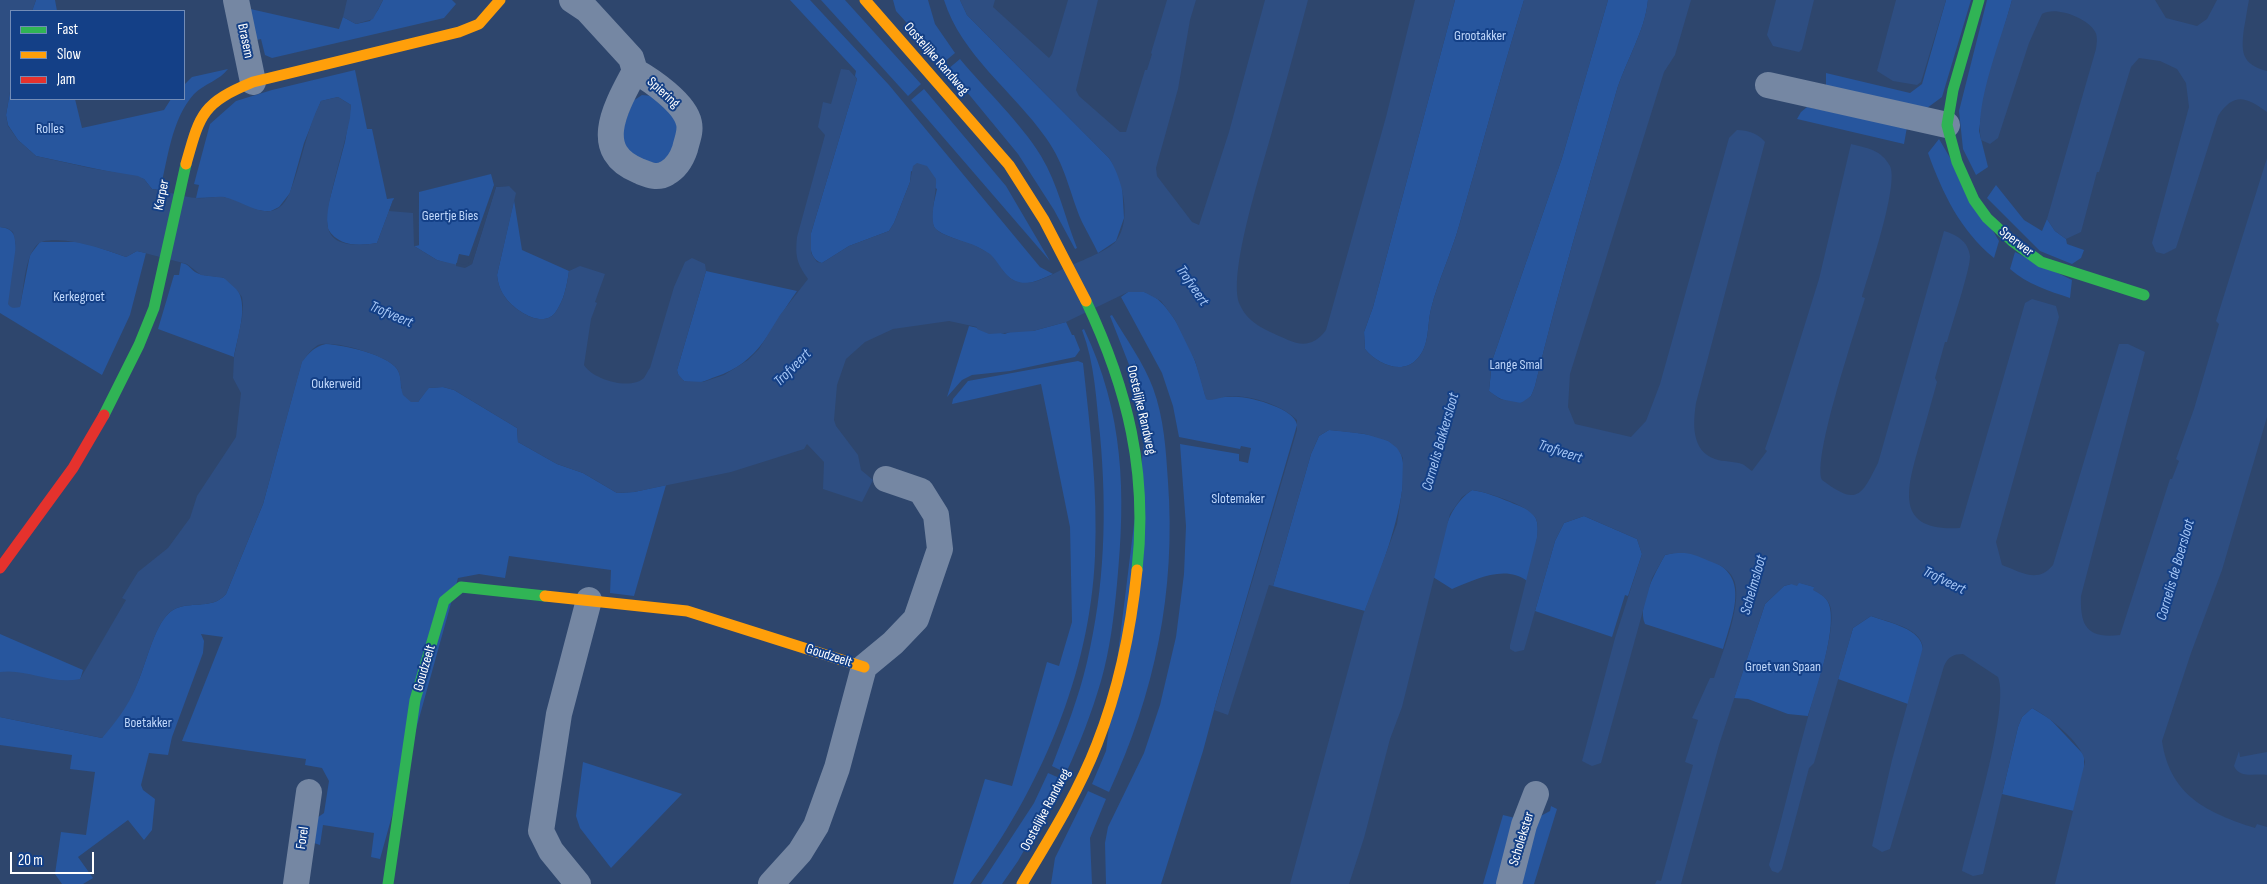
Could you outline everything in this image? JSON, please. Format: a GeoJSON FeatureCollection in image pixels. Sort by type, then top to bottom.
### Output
{"type":"FeatureCollection","features":[{"type":"Feature","properties":{"kind":"street","name":"Brasem"},"geometry":{"type":"LineString","coordinates":[[236,0],[253,82]]}},
{"type":"Feature","properties":{"kind":"street","name":"Karper"},"geometry":{"type":"LineString","coordinates":[[0,568],[73,468],[106,411],[139,345],[154,308],[180,180],[198,122],[212,104],[226,93],[253,82],[459,32],[479,24],[500,0]]}},
{"type":"Feature","properties":{"kind":"street","name":"Spiering"},"geometry":{"type":"LineString","coordinates":[[572,0],[587,10],[631,58],[635,72]]}},
{"type":"Feature","properties":{"kind":"street","name":"Oostelijke Randweg"},"geometry":{"type":"LineString","coordinates":[[865,0],[1007,162],[1030,194],[1094,315],[1112,356],[1136,447],[1140,504],[1137,573],[1128,643],[1098,742],[1048,840],[1022,884]]}},
{"type":"Feature","properties":{"kind":"street","name":"Sperwer"},"geometry":{"type":"LineString","coordinates":[[1979,0],[1953,90],[1947,124],[1957,162],[1974,200],[1987,218],[2012,241],[2041,262],[2144,295]]}},
{"type":"Feature","properties":{"kind":"street"},"geometry":{"type":"LineString","coordinates":[[1768,85],[1947,124]]}},
{"type":"Feature","properties":{"kind":"street","name":"Goudzeelt"},"geometry":{"type":"LineString","coordinates":[[771,884],[800,852],[816,826],[837,768],[864,667],[893,643],[916,619],[940,549],[936,515],[921,491],[886,479]]}},
{"type":"Feature","properties":{"kind":"street","name":"Goudzeelt"},"geometry":{"type":"LineString","coordinates":[[388,884],[415,700],[444,601],[461,587],[687,611],[864,667]]}},
{"type":"Feature","properties":{"kind":"street"},"geometry":{"type":"LineString","coordinates":[[578,884],[551,851],[542,831],[559,714],[589,600]]}},
{"type":"Feature","properties":{"kind":"street","name":"Forel"},"geometry":{"type":"LineString","coordinates":[[296,884],[309,792]]}},
{"type":"Feature","properties":{"kind":"street","name":"Scholekster"},"geometry":{"type":"LineString","coordinates":[[1509,884],[1524,825],[1536,794]]}},
{"type":"Feature","properties":{"kind":"green space"},"geometry":{"type":"Polygon","coordinates":[[[36,0],[55,0],[57,10],[32,10],[36,0]]]}},
{"type":"Feature","properties":{"kind":"green space"},"geometry":{"type":"Polygon","coordinates":[[[383,0],[452,0],[456,4],[444,18],[272,58],[265,55],[261,39],[253,41],[246,8],[339,29],[343,17],[356,24],[370,21],[383,0]]]}},
{"type":"Feature","properties":{"kind":"green space"},"geometry":{"type":"Polygon","coordinates":[[[790,0],[810,0],[889,85],[1040,267],[1053,274],[1033,282],[1020,283],[1014,281],[983,250],[937,230],[934,227],[932,218],[937,189],[911,171],[910,182],[889,231],[849,246],[822,263],[815,258],[811,247],[811,233],[857,79],[855,76],[856,71],[790,0]]]}},
{"type":"Feature","properties":{"kind":"green space"},"geometry":{"type":"Polygon","coordinates":[[[821,0],[845,0],[921,84],[908,96],[821,0]]]}},
{"type":"Feature","properties":{"kind":"green space"},"geometry":{"type":"Polygon","coordinates":[[[893,0],[928,0],[935,24],[955,53],[943,63],[896,11],[893,0]]]}},
{"type":"Feature","properties":{"kind":"green space"},"geometry":{"type":"Polygon","coordinates":[[[944,0],[960,0],[967,15],[1109,158],[1118,171],[1122,184],[1124,218],[1116,241],[1098,253],[1082,222],[1063,169],[1053,148],[1033,121],[975,56],[952,20],[944,0]]]}},
{"type":"Feature","properties":{"kind":"green space","name":"Grootakker"},"geometry":{"type":"Polygon","coordinates":[[[1455,0],[1524,0],[1459,226],[1431,309],[1424,348],[1417,359],[1411,364],[1404,367],[1390,366],[1376,359],[1365,349],[1364,332],[1373,307],[1455,0]]]}},
{"type":"Feature","properties":{"kind":"green space","name":"Lange Smal"},"geometry":{"type":"Polygon","coordinates":[[[1608,0],[1648,0],[1643,24],[1616,93],[1564,275],[1535,386],[1527,400],[1518,403],[1508,402],[1489,391],[1492,361],[1562,158],[1608,0]]]}},
{"type":"Feature","properties":{"kind":"green space"},"geometry":{"type":"Polygon","coordinates":[[[1946,0],[1971,0],[1942,97],[1923,111],[1826,90],[1826,73],[1910,93],[1922,84],[1946,0]]]}},
{"type":"Feature","properties":{"kind":"green space"},"geometry":{"type":"Polygon","coordinates":[[[1987,0],[2012,0],[1984,98],[1979,131],[1988,167],[1976,175],[1963,149],[1959,111],[1987,0]]]}},
{"type":"Feature","properties":{"kind":"green space"},"geometry":{"type":"Polygon","coordinates":[[[960,59],[1013,119],[1041,156],[1057,190],[1077,248],[1075,249],[1054,210],[1018,154],[948,69],[960,59]]]}},
{"type":"Feature","properties":{"kind":"green space","name":"Rolles"},"geometry":{"type":"Polygon","coordinates":[[[228,69],[194,94],[186,104],[171,140],[160,190],[152,189],[144,179],[36,156],[18,140],[8,125],[6,115],[10,92],[10,100],[75,100],[82,128],[164,110],[170,100],[185,100],[185,84],[192,77],[228,69]]]}},
{"type":"Feature","properties":{"kind":"green space"},"geometry":{"type":"Polygon","coordinates":[[[355,70],[367,129],[372,129],[387,199],[394,198],[377,243],[350,244],[338,239],[328,229],[326,213],[345,142],[351,105],[338,97],[321,101],[304,143],[290,193],[279,207],[271,211],[264,211],[251,209],[224,197],[196,198],[199,185],[194,184],[210,124],[236,101],[272,90],[355,70]]]}},
{"type":"Feature","properties":{"kind":"green space"},"geometry":{"type":"Polygon","coordinates":[[[924,89],[1006,186],[1050,261],[911,100],[924,89]]]}},
{"type":"Feature","properties":{"kind":"green space"},"geometry":{"type":"Polygon","coordinates":[[[642,95],[652,96],[675,118],[679,126],[671,157],[662,165],[631,157],[620,136],[633,101],[642,95]]]}},
{"type":"Feature","properties":{"kind":"green space"},"geometry":{"type":"Polygon","coordinates":[[[1807,107],[1907,127],[1904,144],[1797,119],[1807,107]]]}},
{"type":"Feature","properties":{"kind":"green space"},"geometry":{"type":"Polygon","coordinates":[[[1939,139],[1999,241],[1994,258],[1971,236],[1954,210],[1940,183],[1928,153],[1939,139]]]}},
{"type":"Feature","properties":{"kind":"green space","name":"Geertje Bies"},"geometry":{"type":"Polygon","coordinates":[[[491,174],[494,185],[469,256],[459,254],[456,266],[437,260],[414,246],[419,245],[419,192],[491,174]]]}},
{"type":"Feature","properties":{"kind":"green space"},"geometry":{"type":"Polygon","coordinates":[[[1996,185],[2024,220],[2042,231],[2047,219],[2055,231],[2066,239],[2067,244],[2084,250],[2081,258],[2072,264],[2040,251],[1987,198],[1996,185]]]}},
{"type":"Feature","properties":{"kind":"green space"},"geometry":{"type":"Polygon","coordinates":[[[514,200],[522,250],[569,271],[561,303],[555,313],[543,319],[528,316],[521,312],[505,297],[499,284],[497,275],[514,200]]]}},
{"type":"Feature","properties":{"kind":"green space","name":"Kerkegroet"},"geometry":{"type":"Polygon","coordinates":[[[0,227],[9,230],[15,237],[20,306],[30,255],[40,242],[83,242],[126,257],[137,251],[146,253],[130,315],[102,375],[0,313],[0,227]]]}},
{"type":"Feature","properties":{"kind":"green space"},"geometry":{"type":"Polygon","coordinates":[[[2015,252],[2072,280],[2070,298],[2031,283],[2010,269],[2015,252]]]}},
{"type":"Feature","properties":{"kind":"green space"},"geometry":{"type":"Polygon","coordinates":[[[181,263],[200,274],[224,278],[233,284],[239,293],[242,303],[242,314],[234,357],[158,329],[174,275],[179,275],[181,263]]]}},
{"type":"Feature","properties":{"kind":"green space"},"geometry":{"type":"Polygon","coordinates":[[[706,271],[797,291],[754,353],[731,371],[699,382],[690,383],[680,378],[677,370],[706,271]]]}},
{"type":"Feature","properties":{"kind":"green space","name":"Slotemaker"},"geometry":{"type":"Polygon","coordinates":[[[1128,292],[1144,292],[1155,297],[1175,320],[1198,368],[1205,395],[1239,397],[1273,405],[1295,419],[1297,425],[1203,751],[1161,884],[1106,884],[1105,843],[1108,827],[1144,753],[1160,705],[1176,637],[1184,574],[1186,526],[1180,444],[1239,454],[1239,461],[1248,463],[1251,448],[1241,446],[1240,449],[1179,437],[1173,406],[1162,373],[1121,297],[1128,292]]]}},
{"type":"Feature","properties":{"kind":"green space"},"geometry":{"type":"Polygon","coordinates":[[[1112,315],[1145,369],[1157,399],[1165,446],[1170,523],[1169,562],[1159,641],[1139,717],[1109,792],[1092,784],[1106,751],[1146,427],[1135,380],[1110,316],[1112,315]]]}},
{"type":"Feature","properties":{"kind":"green space"},"geometry":{"type":"Polygon","coordinates":[[[1066,322],[1080,350],[1075,357],[1010,371],[972,375],[962,380],[947,397],[969,326],[1005,334],[1012,331],[1033,331],[1066,322]]]}},
{"type":"Feature","properties":{"kind":"green space"},"geometry":{"type":"Polygon","coordinates":[[[1084,329],[1107,391],[1114,423],[1121,485],[1120,550],[1116,596],[1107,657],[1090,716],[1066,773],[1052,766],[1084,675],[1098,605],[1103,548],[1104,520],[1100,435],[1090,356],[1082,330],[1084,329]]]}},
{"type":"Feature","properties":{"kind":"green space"},"geometry":{"type":"Polygon","coordinates":[[[326,344],[364,351],[392,364],[399,374],[401,388],[418,402],[428,388],[443,387],[454,390],[517,428],[518,442],[557,464],[583,473],[617,493],[634,492],[666,485],[634,596],[610,593],[611,570],[509,556],[505,578],[479,574],[458,578],[380,859],[371,857],[374,833],[323,825],[320,845],[314,843],[314,820],[324,813],[329,781],[322,768],[305,765],[306,759],[182,741],[223,637],[201,634],[204,641],[203,653],[172,737],[168,755],[149,753],[141,785],[143,790],[155,799],[152,830],[144,840],[128,820],[78,857],[93,878],[83,884],[62,884],[55,874],[61,832],[86,835],[95,772],[70,769],[72,755],[0,745],[0,717],[102,738],[133,693],[154,637],[163,619],[169,613],[183,606],[206,604],[220,599],[226,594],[263,504],[302,361],[315,348],[326,344]]]}},
{"type":"Feature","properties":{"kind":"green space"},"geometry":{"type":"Polygon","coordinates":[[[1078,361],[1083,363],[1093,459],[1096,532],[1091,600],[1083,644],[1072,687],[1057,729],[1039,770],[1018,809],[995,848],[970,884],[953,884],[985,779],[1012,786],[1047,662],[1059,666],[1072,622],[1070,527],[1041,384],[952,404],[953,399],[968,381],[1078,361]]]}},
{"type":"Feature","properties":{"kind":"green space"},"geometry":{"type":"Polygon","coordinates":[[[1329,430],[1382,438],[1396,446],[1402,459],[1403,478],[1394,527],[1387,552],[1365,611],[1273,586],[1311,454],[1319,436],[1329,430]]]}},
{"type":"Feature","properties":{"kind":"green space"},"geometry":{"type":"Polygon","coordinates":[[[1472,490],[1487,493],[1510,502],[1534,515],[1538,529],[1534,557],[1527,581],[1518,576],[1499,574],[1480,578],[1452,589],[1433,577],[1441,541],[1449,518],[1455,507],[1472,490]]]}},
{"type":"Feature","properties":{"kind":"green space"},"geometry":{"type":"Polygon","coordinates":[[[1584,516],[1637,539],[1642,554],[1628,596],[1625,595],[1612,637],[1535,611],[1555,541],[1564,523],[1584,516]]]}},
{"type":"Feature","properties":{"kind":"green space","name":"Groet van Spaan"},"geometry":{"type":"Polygon","coordinates":[[[1682,551],[1704,557],[1719,565],[1729,574],[1734,585],[1733,613],[1723,649],[1645,624],[1643,608],[1645,599],[1665,555],[1682,551]]]}},
{"type":"Feature","properties":{"kind":"green space","name":"Groet van Spaan"},"geometry":{"type":"Polygon","coordinates":[[[1798,582],[1814,587],[1814,590],[1827,600],[1831,612],[1829,642],[1808,716],[1788,714],[1748,699],[1734,698],[1765,604],[1784,586],[1798,582]]]}},
{"type":"Feature","properties":{"kind":"green space","name":"Groet van Spaan"},"geometry":{"type":"Polygon","coordinates":[[[1871,616],[1911,631],[1921,643],[1923,650],[1908,704],[1838,679],[1853,628],[1871,616]]]}},
{"type":"Feature","properties":{"kind":"green space"},"geometry":{"type":"Polygon","coordinates":[[[0,634],[83,670],[80,680],[67,682],[0,672],[0,634]]]}},
{"type":"Feature","properties":{"kind":"green space"},"geometry":{"type":"Polygon","coordinates":[[[2032,708],[2050,719],[2084,755],[2084,771],[2074,811],[2002,794],[2018,727],[2022,717],[2032,708]]]}},
{"type":"Feature","properties":{"kind":"green space"},"geometry":{"type":"Polygon","coordinates":[[[583,762],[682,794],[611,868],[580,828],[576,816],[583,762]]]}},
{"type":"Feature","properties":{"kind":"green space"},"geometry":{"type":"Polygon","coordinates":[[[1048,773],[1064,780],[1018,861],[1002,884],[981,884],[1034,803],[1048,773]]]}},
{"type":"Feature","properties":{"kind":"green space"},"geometry":{"type":"Polygon","coordinates":[[[1088,791],[1106,799],[1090,838],[1092,884],[1051,884],[1055,858],[1088,791]]]}},
{"type":"Feature","properties":{"kind":"green space"},"geometry":{"type":"Polygon","coordinates":[[[1551,806],[1557,809],[1534,884],[1515,884],[1535,819],[1550,811],[1551,806]]]}},
{"type":"Feature","properties":{"kind":"green space"},"geometry":{"type":"Polygon","coordinates":[[[1503,815],[1519,819],[1500,884],[1483,884],[1503,815]]]}},
{"type":"Feature","properties":{"kind":"water"},"geometry":{"type":"Polygon","coordinates":[[[0,0],[36,0],[32,10],[10,10],[10,92],[6,115],[8,126],[18,140],[36,156],[138,176],[144,179],[152,189],[200,198],[224,197],[260,210],[269,211],[277,209],[284,203],[290,192],[321,101],[338,97],[351,105],[350,118],[328,208],[327,220],[329,230],[334,238],[343,243],[357,245],[377,243],[393,200],[418,200],[419,245],[414,246],[437,260],[466,267],[472,264],[496,187],[509,186],[516,193],[497,275],[499,286],[509,302],[521,312],[528,316],[543,319],[555,313],[561,303],[569,271],[580,266],[605,274],[591,319],[584,365],[588,370],[603,379],[612,382],[630,383],[638,382],[644,378],[650,368],[674,287],[685,262],[692,258],[705,264],[706,271],[677,370],[684,381],[703,382],[724,375],[748,360],[759,349],[780,315],[808,279],[798,260],[796,250],[797,237],[825,135],[818,127],[823,102],[831,104],[841,69],[849,70],[857,79],[811,233],[811,253],[817,262],[822,263],[849,246],[889,231],[910,182],[913,166],[917,163],[927,166],[936,179],[933,212],[935,228],[942,233],[976,246],[988,253],[1010,278],[1024,283],[1042,279],[1099,253],[1112,245],[1121,232],[1124,222],[1124,199],[1118,176],[1109,158],[967,15],[960,0],[995,0],[993,7],[1049,58],[1052,54],[1068,0],[1098,0],[1076,90],[1079,96],[1120,132],[1126,132],[1145,70],[1147,70],[1152,54],[1167,0],[1196,0],[1190,20],[1178,89],[1156,168],[1157,176],[1192,222],[1199,225],[1229,132],[1265,0],[1308,0],[1248,217],[1238,269],[1237,290],[1240,305],[1249,318],[1267,330],[1288,340],[1304,344],[1314,341],[1326,330],[1386,117],[1415,0],[1455,0],[1373,307],[1364,332],[1365,349],[1370,354],[1382,363],[1390,366],[1404,367],[1417,359],[1426,342],[1434,299],[1459,226],[1524,0],[1608,0],[1562,158],[1492,361],[1489,391],[1500,399],[1521,403],[1531,396],[1535,386],[1564,275],[1616,93],[1643,24],[1648,0],[1691,0],[1675,55],[1664,72],[1570,374],[1568,407],[1575,424],[1631,437],[1646,421],[1660,384],[1729,138],[1737,130],[1749,132],[1760,137],[1765,142],[1696,403],[1694,427],[1695,436],[1701,450],[1707,455],[1718,460],[1742,464],[1752,471],[1767,451],[1765,449],[1819,279],[1851,144],[1874,150],[1890,166],[1892,176],[1890,191],[1882,230],[1862,297],[1865,298],[1829,421],[1823,447],[1822,480],[1843,493],[1851,495],[1857,494],[1862,490],[1872,475],[1878,463],[1944,231],[1953,234],[1967,246],[1970,256],[1960,298],[1935,378],[1937,382],[1914,463],[1909,493],[1910,505],[1915,516],[1924,523],[1939,527],[1960,528],[2025,303],[2032,299],[2056,306],[2059,317],[1996,542],[2002,565],[2029,575],[2041,574],[2047,571],[2053,565],[2119,344],[2128,344],[2145,352],[2081,596],[2084,623],[2093,632],[2109,636],[2120,635],[2170,479],[2172,479],[2179,461],[2176,459],[2194,409],[2219,324],[2216,321],[2267,158],[2267,417],[2222,570],[2191,653],[2162,741],[2166,760],[2173,776],[2194,799],[2222,816],[2255,828],[2257,824],[2267,827],[2267,884],[2055,884],[2085,762],[2083,754],[2071,738],[2047,717],[2032,708],[2022,717],[2018,727],[1983,874],[1973,876],[1962,871],[1988,771],[1999,715],[2000,692],[1998,677],[1963,654],[1951,657],[1944,666],[1890,849],[1882,852],[1872,846],[1892,760],[1923,647],[1921,640],[1909,630],[1871,616],[1853,628],[1814,763],[1809,768],[1782,869],[1778,873],[1772,871],[1769,865],[1824,663],[1830,634],[1831,609],[1827,600],[1813,590],[1814,587],[1799,583],[1797,586],[1791,584],[1784,586],[1765,604],[1719,745],[1681,884],[1655,884],[1657,880],[1661,881],[1693,765],[1685,762],[1698,720],[1692,718],[1710,678],[1714,678],[1731,628],[1736,599],[1736,587],[1733,578],[1723,567],[1697,556],[1683,553],[1665,555],[1652,578],[1601,763],[1592,766],[1582,761],[1615,638],[1642,554],[1637,539],[1584,516],[1564,523],[1555,541],[1524,650],[1515,652],[1510,649],[1510,645],[1537,537],[1537,522],[1533,515],[1514,503],[1487,493],[1472,490],[1462,497],[1450,514],[1402,707],[1390,739],[1364,838],[1349,884],[1290,884],[1363,615],[1397,524],[1402,491],[1403,458],[1397,448],[1388,441],[1365,434],[1329,430],[1319,436],[1311,454],[1273,586],[1269,585],[1228,715],[1214,710],[1297,430],[1297,420],[1282,409],[1253,398],[1233,396],[1206,399],[1195,361],[1175,320],[1161,301],[1144,292],[1128,292],[1066,322],[1033,331],[989,334],[977,329],[977,327],[949,321],[893,329],[865,342],[846,359],[837,385],[834,420],[836,426],[858,455],[861,470],[873,480],[862,502],[823,489],[824,462],[807,444],[804,449],[731,472],[634,492],[617,493],[583,473],[557,464],[518,442],[517,428],[454,390],[443,387],[429,388],[418,402],[411,402],[403,395],[399,372],[392,364],[360,350],[336,344],[318,345],[302,362],[263,504],[226,594],[213,602],[183,606],[169,613],[154,637],[133,694],[117,720],[102,738],[0,717],[0,672],[20,672],[59,680],[80,679],[126,600],[122,598],[138,572],[168,548],[190,518],[197,496],[236,437],[241,393],[233,378],[234,357],[243,305],[242,297],[224,278],[201,275],[187,264],[137,251],[126,257],[79,243],[52,240],[42,242],[31,253],[26,268],[20,307],[13,308],[8,304],[16,245],[13,232],[7,228],[0,227],[0,0]]]}},
{"type":"Feature","properties":{"kind":"water"},"geometry":{"type":"Polygon","coordinates":[[[347,0],[383,0],[373,19],[356,24],[343,17],[347,0]]]}},
{"type":"Feature","properties":{"kind":"water"},"geometry":{"type":"Polygon","coordinates":[[[1776,0],[1814,0],[1802,49],[1799,52],[1773,46],[1767,35],[1776,0]]]}},
{"type":"Feature","properties":{"kind":"water"},"geometry":{"type":"Polygon","coordinates":[[[1896,0],[1946,0],[1921,82],[1917,85],[1893,81],[1877,71],[1896,0]]]}},
{"type":"Feature","properties":{"kind":"water"},"geometry":{"type":"Polygon","coordinates":[[[2012,0],[2155,0],[2166,18],[2197,26],[2207,19],[2217,0],[2249,0],[2244,28],[2243,50],[2252,65],[2267,71],[2267,112],[2253,103],[2241,99],[2229,103],[2218,116],[2176,248],[2164,254],[2156,252],[2152,243],[2189,107],[2186,83],[2177,69],[2160,61],[2139,58],[2131,67],[2099,172],[2097,172],[2081,232],[2066,239],[2055,231],[2047,219],[2096,49],[2096,34],[2090,25],[2077,17],[2062,12],[2054,11],[2042,14],[2029,43],[1998,138],[1990,144],[1981,140],[1981,108],[1990,70],[2012,0]]]}},
{"type":"Feature","properties":{"kind":"water"},"geometry":{"type":"Polygon","coordinates":[[[2239,751],[2240,757],[2267,752],[2267,775],[2248,775],[2236,770],[2234,766],[2239,751]]]}},
{"type":"Feature","properties":{"kind":"pier"},"geometry":{"type":"Polygon","coordinates":[[[509,183],[509,186],[496,187],[472,264],[465,268],[456,266],[456,263],[465,265],[470,262],[494,186],[509,183]]]}},
{"type":"Feature","properties":{"kind":"pier"},"geometry":{"type":"Polygon","coordinates":[[[393,200],[418,200],[419,245],[414,246],[413,213],[389,211],[393,200]]]}},
{"type":"Feature","properties":{"kind":"traffic: fast"},"geometry":{"type":"LineString","coordinates":[[1979,0],[1953,90],[1947,125],[1957,162],[1974,200],[1987,218],[2012,241],[2041,262],[2144,295]]}},
{"type":"Feature","properties":{"kind":"traffic: fast"},"geometry":{"type":"LineString","coordinates":[[104,415],[139,345],[154,308],[186,164]]}},
{"type":"Feature","properties":{"kind":"traffic: fast"},"geometry":{"type":"LineString","coordinates":[[1086,301],[1113,367],[1131,432],[1137,465],[1140,499],[1137,570]]}},
{"type":"Feature","properties":{"kind":"traffic: fast"},"geometry":{"type":"LineString","coordinates":[[388,884],[415,700],[444,601],[461,587],[545,596]]}},
{"type":"Feature","properties":{"kind":"traffic: slow"},"geometry":{"type":"LineString","coordinates":[[186,164],[195,133],[206,112],[213,104],[236,90],[253,82],[459,32],[479,24],[500,0]]}},
{"type":"Feature","properties":{"kind":"traffic: slow"},"geometry":{"type":"LineString","coordinates":[[865,0],[1009,165],[1044,220],[1086,301]]}},
{"type":"Feature","properties":{"kind":"traffic: slow"},"geometry":{"type":"LineString","coordinates":[[1022,884],[1072,798],[1105,723],[1123,658],[1137,570]]}},
{"type":"Feature","properties":{"kind":"traffic: slow"},"geometry":{"type":"LineString","coordinates":[[545,596],[687,611],[864,667]]}},
{"type":"Feature","properties":{"kind":"traffic: jam"},"geometry":{"type":"LineString","coordinates":[[0,568],[73,468],[104,415]]}},
{"type":"Feature","properties":{"kind":"water label","name":"Trofveert"},"geometry":{"type":"Point","coordinates":[1192,286]}},
{"type":"Feature","properties":{"kind":"water label","name":"Trofveert"},"geometry":{"type":"Point","coordinates":[391,315]}},
{"type":"Feature","properties":{"kind":"water label","name":"Trofveert"},"geometry":{"type":"Point","coordinates":[793,368]}},
{"type":"Feature","properties":{"kind":"water label","name":"Cornelis Bakkersloot"},"geometry":{"type":"Point","coordinates":[1441,442]}},
{"type":"Feature","properties":{"kind":"water label","name":"Trofveert"},"geometry":{"type":"Point","coordinates":[1560,452]}},
{"type":"Feature","properties":{"kind":"water label","name":"Cornelis de Boersloot"},"geometry":{"type":"Point","coordinates":[2176,570]}},
{"type":"Feature","properties":{"kind":"water label","name":"Trofveert"},"geometry":{"type":"Point","coordinates":[1944,581]}},
{"type":"Feature","properties":{"kind":"water label","name":"Schelmsloot"},"geometry":{"type":"Point","coordinates":[1754,585]}},
{"type":"Feature","properties":{"kind":"park label","name":"Oukerweid"},"geometry":{"type":"Point","coordinates":[336,384]}},
{"type":"Feature","properties":{"kind":"park label","name":"Boetakker"},"geometry":{"type":"Point","coordinates":[148,723]}}]}
